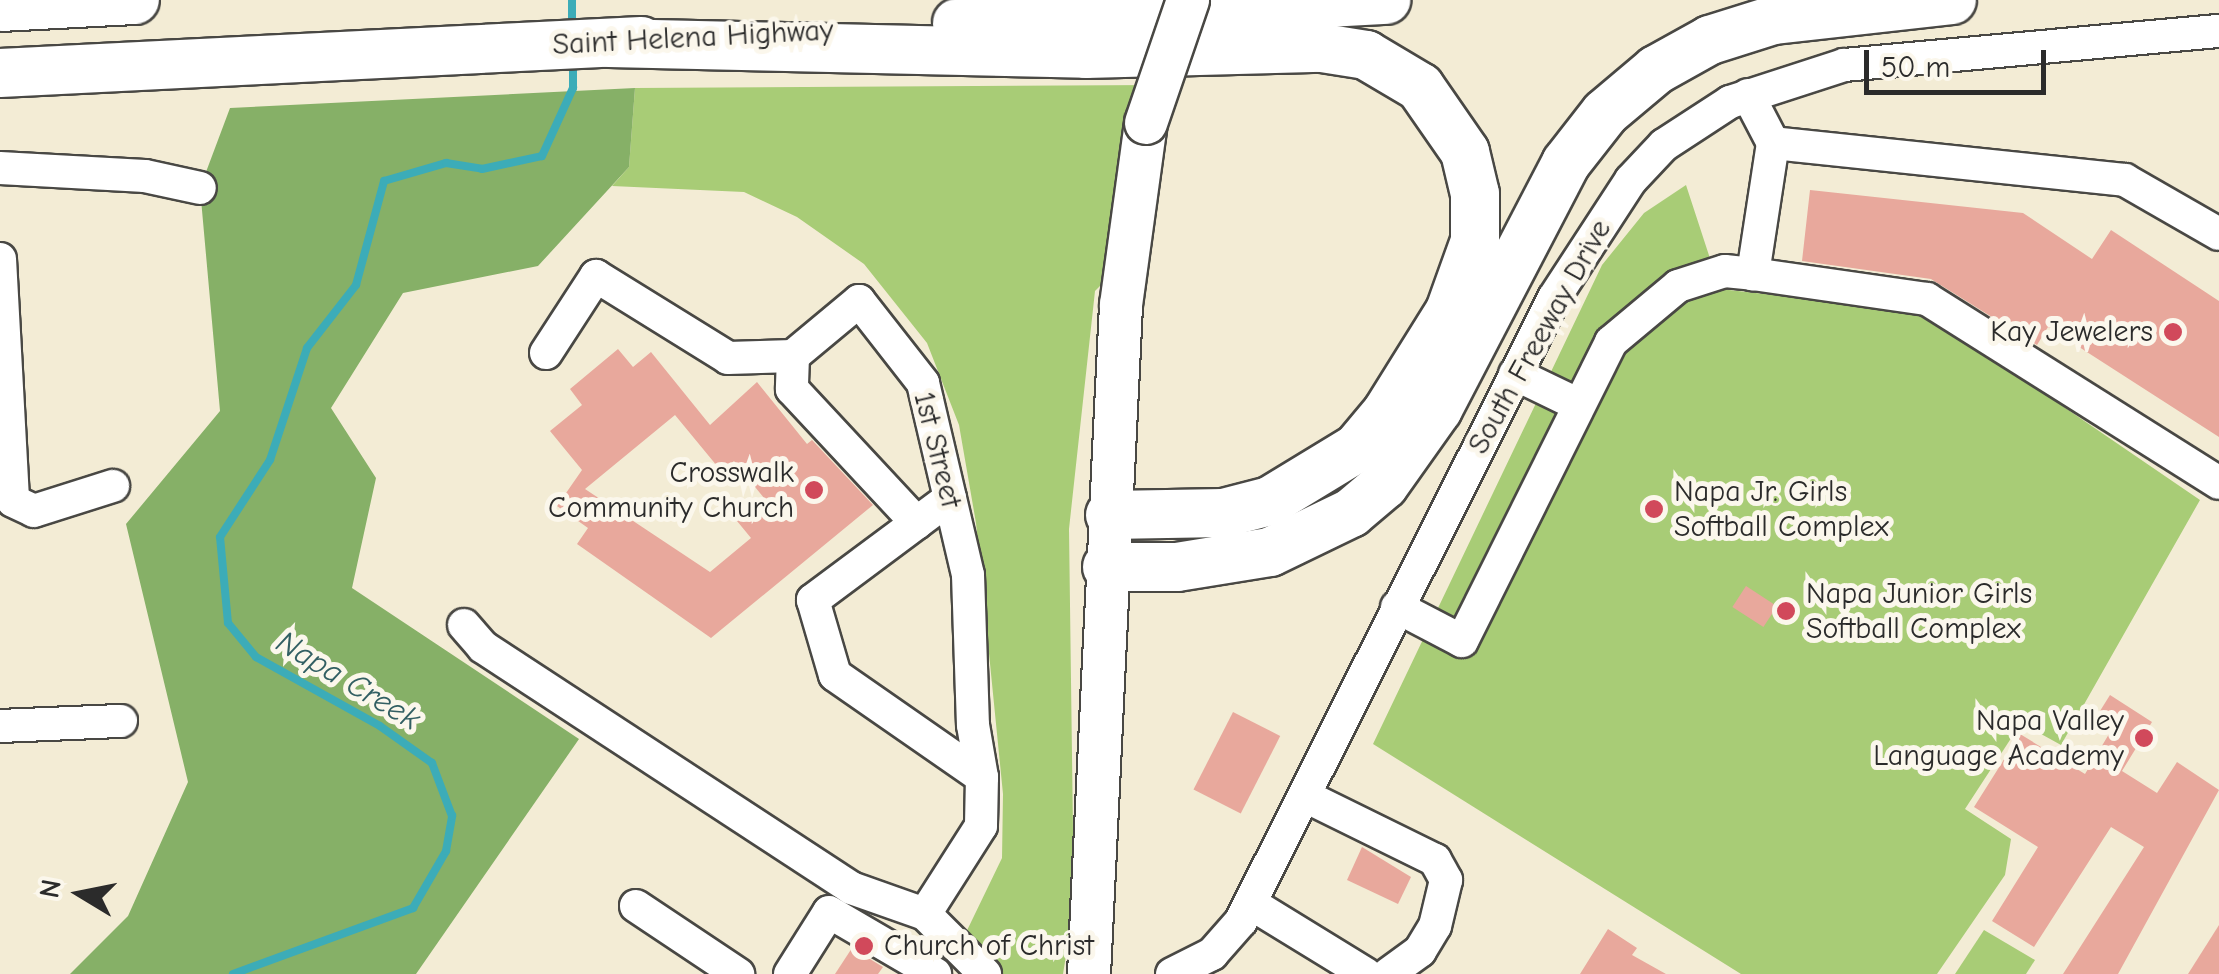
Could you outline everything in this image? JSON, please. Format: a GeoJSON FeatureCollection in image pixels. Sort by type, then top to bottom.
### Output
{"type":"FeatureCollection","features":[{"type":"Feature","properties":{"kind":"highway"},"geometry":{"type":"LineString","coordinates":[[0,4],[135,0]]}},
{"type":"Feature","properties":{"kind":"highway","name":"Saint Helena Highway"},"geometry":{"type":"LineString","coordinates":[[0,72],[1386,0]]}},
{"type":"Feature","properties":{"kind":"highway"},"geometry":{"type":"LineString","coordinates":[[1106,567],[1177,567],[1270,552],[1351,514],[1384,485],[1438,409],[1566,163],[1605,112],[1656,70],[1710,40],[1774,20],[1952,0]]}},
{"type":"Feature","properties":{"kind":"highway"},"geometry":{"type":"LineString","coordinates":[[609,43],[1118,54],[1322,48],[1377,60],[1420,87],[1465,152],[1476,194],[1475,240],[1450,311],[1388,412],[1357,448],[1270,500],[1224,513],[1110,516]]}},
{"type":"Feature","properties":{"kind":"main road"},"geometry":{"type":"LineString","coordinates":[[1088,974],[1106,567],[1125,261],[1146,122],[1188,0]]}},
{"type":"Feature","properties":{"kind":"street","name":"South Freeway Drive"},"geometry":{"type":"LineString","coordinates":[[1172,974],[1212,954],[1250,902],[1554,298],[1632,180],[1689,126],[1748,95],[1844,65],[2219,31]]}},
{"type":"Feature","properties":{"kind":"street"},"geometry":{"type":"LineString","coordinates":[[1748,95],[1773,143],[1753,274]]}},
{"type":"Feature","properties":{"kind":"street"},"geometry":{"type":"LineString","coordinates":[[1773,143],[2125,180],[2219,234]]}},
{"type":"Feature","properties":{"kind":"street"},"geometry":{"type":"LineString","coordinates":[[0,168],[145,176],[200,188]]}},
{"type":"Feature","properties":{"kind":"street"},"geometry":{"type":"LineString","coordinates":[[0,259],[14,501],[34,510],[113,486]]}},
{"type":"Feature","properties":{"kind":"street"},"geometry":{"type":"LineString","coordinates":[[1397,606],[1462,641],[1611,342],[1666,294],[1725,270],[1927,299],[2219,483]]}},
{"type":"Feature","properties":{"kind":"street"},"geometry":{"type":"LineString","coordinates":[[546,353],[596,276],[728,358],[793,356],[792,389],[917,523]]}},
{"type":"Feature","properties":{"kind":"street","name":"1st Street"},"geometry":{"type":"LineString","coordinates":[[793,356],[859,301],[923,383],[968,575],[972,725],[982,777],[981,826],[925,914]]}},
{"type":"Feature","properties":{"kind":"street"},"geometry":{"type":"LineString","coordinates":[[1516,374],[1577,404]]}},
{"type":"Feature","properties":{"kind":"street"},"geometry":{"type":"LineString","coordinates":[[950,498],[813,600],[834,675],[982,777]]}},
{"type":"Feature","properties":{"kind":"street"},"geometry":{"type":"LineString","coordinates":[[464,624],[484,648],[851,888],[925,914],[979,969]]}},
{"type":"Feature","properties":{"kind":"street"},"geometry":{"type":"LineString","coordinates":[[0,726],[120,722]]}},
{"type":"Feature","properties":{"kind":"street"},"geometry":{"type":"LineString","coordinates":[[1305,796],[1435,860],[1446,880],[1436,926],[1420,951],[1388,974]]}},
{"type":"Feature","properties":{"kind":"street"},"geometry":{"type":"LineString","coordinates":[[1250,902],[1366,974]]}},
{"type":"Feature","properties":{"kind":"street"},"geometry":{"type":"LineString","coordinates":[[636,906],[738,974]]}},
{"type":"Feature","properties":{"kind":"street"},"geometry":{"type":"LineString","coordinates":[[790,974],[829,912],[937,974],[979,969]]}},
{"type":"Feature","properties":{"kind":"green space"},"geometry":{"type":"Polygon","coordinates":[[[1156,85],[1125,261],[1095,291],[1069,529],[1074,906],[1063,974],[985,974],[959,947],[1002,858],[1003,794],[976,523],[959,425],[927,343],[864,264],[797,217],[744,192],[612,186],[629,167],[635,88],[1156,85]]]}},
{"type":"Feature","properties":{"kind":"green space"},"geometry":{"type":"Polygon","coordinates":[[[635,88],[629,167],[538,266],[403,293],[331,408],[376,478],[352,588],[579,739],[416,974],[70,974],[128,916],[188,782],[126,524],[220,411],[200,188],[230,108],[635,88]]]}},
{"type":"Feature","properties":{"kind":"green space","name":"Napa Junior Girls Softball Complex"},"geometry":{"type":"Polygon","coordinates":[[[1686,185],[1720,289],[1925,312],[2200,500],[2061,745],[2021,723],[1965,809],[2011,839],[2005,875],[1937,974],[1741,974],[1373,744],[1602,265],[1644,213],[1686,185]]]}},
{"type":"Feature","properties":{"kind":"green space"},"geometry":{"type":"Polygon","coordinates":[[[1984,930],[2035,960],[2026,974],[1955,974],[1984,930]]]}},
{"type":"Feature","properties":{"kind":"building"},"geometry":{"type":"Polygon","coordinates":[[[1810,190],[2023,213],[2092,259],[2111,230],[2219,301],[2219,437],[2048,327],[2037,345],[1931,279],[1802,261],[1810,190]]]}},
{"type":"Feature","properties":{"kind":"building","name":"Crosswalk Community Church"},"geometry":{"type":"Polygon","coordinates":[[[618,349],[633,367],[651,352],[710,425],[757,382],[807,444],[812,440],[873,505],[711,638],[577,544],[588,528],[557,506],[582,470],[550,431],[582,405],[570,389],[618,349]],[[675,415],[585,489],[710,572],[751,538],[737,521],[764,498],[734,461],[722,472],[675,415]]]}},
{"type":"Feature","properties":{"kind":"building"},"geometry":{"type":"Polygon","coordinates":[[[1746,586],[1777,606],[1763,627],[1732,607],[1746,586]]]}},
{"type":"Feature","properties":{"kind":"building"},"geometry":{"type":"Polygon","coordinates":[[[2110,695],[2152,722],[2122,771],[2157,793],[2177,762],[2219,790],[2118,974],[2063,974],[2144,847],[2111,827],[2034,947],[1992,921],[2038,847],[1974,807],[2020,734],[2085,774],[2112,729],[2095,719],[2110,695]]]}},
{"type":"Feature","properties":{"kind":"building"},"geometry":{"type":"Polygon","coordinates":[[[1233,712],[1280,736],[1241,814],[1194,790],[1233,712]]]}},
{"type":"Feature","properties":{"kind":"building"},"geometry":{"type":"Polygon","coordinates":[[[1362,847],[1411,877],[1398,904],[1347,880],[1362,847]]]}},
{"type":"Feature","properties":{"kind":"building"},"geometry":{"type":"Polygon","coordinates":[[[2219,925],[2219,974],[2188,974],[2219,925]]]}},
{"type":"Feature","properties":{"kind":"building"},"geometry":{"type":"Polygon","coordinates":[[[1608,929],[1637,948],[1632,955],[1666,974],[1580,974],[1608,929]]]}},
{"type":"Feature","properties":{"kind":"building"},"geometry":{"type":"Polygon","coordinates":[[[852,948],[883,967],[878,974],[835,974],[852,948]]]}},
{"type":"Feature","properties":{"kind":"waterway","name":"Napa Creek"},"geometry":{"type":"LineString","coordinates":[[572,0],[572,28]]}},
{"type":"Feature","properties":{"kind":"waterway","name":"Napa Creek"},"geometry":{"type":"LineString","coordinates":[[233,974],[413,908],[446,851],[452,816],[432,763],[380,726],[256,657],[228,623],[220,537],[270,460],[307,348],[356,285],[384,181],[446,163],[482,169],[542,156],[573,88],[573,62]]}},
{"type":"Feature","properties":{"kind":"place","name":"Kay Jewelers"},"geometry":{"type":"Point","coordinates":[2173,332]}},
{"type":"Feature","properties":{"kind":"place","name":"Crosswalk Community Church"},"geometry":{"type":"Point","coordinates":[814,490]}},
{"type":"Feature","properties":{"kind":"place","name":"Napa Jr. Girls Softball Complex"},"geometry":{"type":"Point","coordinates":[1654,509]}},
{"type":"Feature","properties":{"kind":"place","name":"Napa Junior Girls Softball Complex"},"geometry":{"type":"Point","coordinates":[1786,611]}},
{"type":"Feature","properties":{"kind":"place","name":"Napa Valley Language Academy"},"geometry":{"type":"Point","coordinates":[2144,738]}},
{"type":"Feature","properties":{"kind":"place","name":"Church of Christ"},"geometry":{"type":"Point","coordinates":[864,946]}}]}
